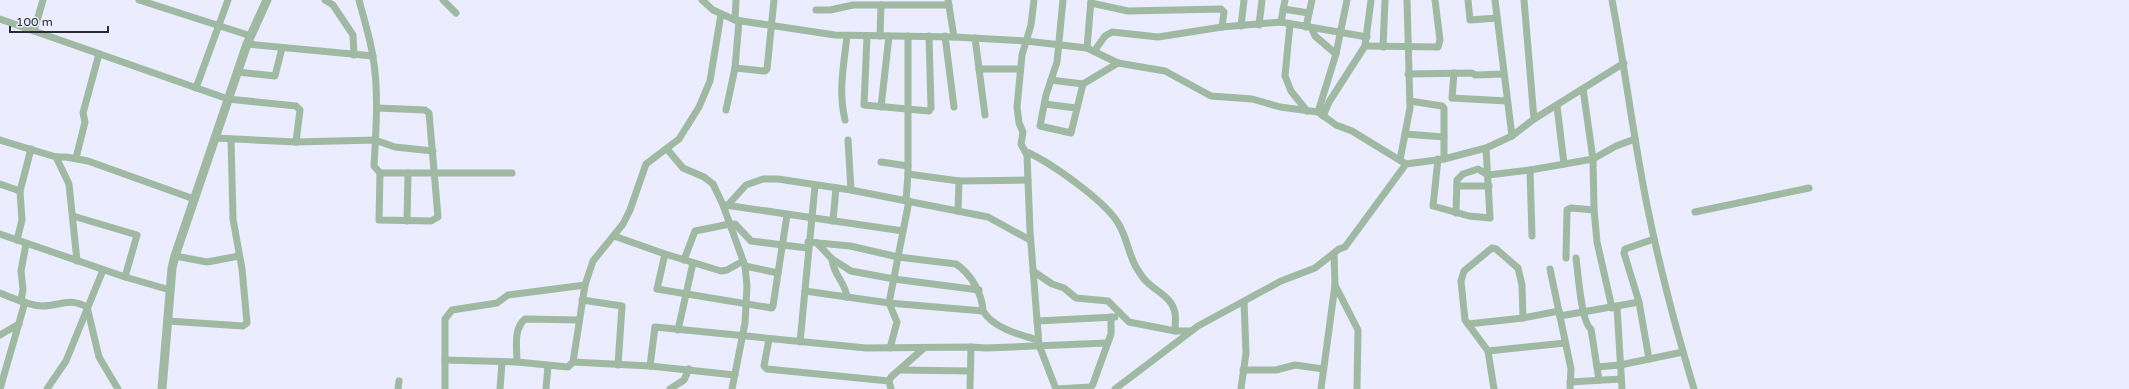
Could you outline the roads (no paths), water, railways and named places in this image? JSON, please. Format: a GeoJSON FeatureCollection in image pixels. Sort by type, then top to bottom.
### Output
{"type":"FeatureCollection","features":[{"type":"Feature","properties":{"kind":"street"},"geometry":{"type":"LineString","coordinates":[[34,31],[43,0]]}},
{"type":"Feature","properties":{"kind":"street"},"geometry":{"type":"LineString","coordinates":[[139,0],[219,24],[249,40],[282,48],[373,56]]}},
{"type":"Feature","properties":{"kind":"street"},"geometry":{"type":"LineString","coordinates":[[196,88],[228,0]]}},
{"type":"Feature","properties":{"kind":"street"},"geometry":{"type":"LineString","coordinates":[[162,389],[170,290],[175,256],[237,72],[249,40],[267,0]]}},
{"type":"Feature","properties":{"kind":"street"},"geometry":{"type":"LineString","coordinates":[[325,0],[333,5],[353,35],[354,55]]}},
{"type":"Feature","properties":{"kind":"street"},"geometry":{"type":"LineString","coordinates":[[359,0],[373,56],[377,108],[374,166],[380,173],[379,220],[432,221],[438,217],[433,151],[427,111],[377,108]]}},
{"type":"Feature","properties":{"kind":"street"},"geometry":{"type":"LineString","coordinates":[[443,0],[456,13]]}},
{"type":"Feature","properties":{"kind":"street"},"geometry":{"type":"LineString","coordinates":[[702,0],[713,10],[737,20],[847,36],[945,36],[1026,41],[1087,48],[1095,50],[1118,63],[1165,71],[1211,96],[1252,99],[1280,107],[1321,114],[1336,125],[1352,131],[1403,162],[1441,159],[1486,148],[1512,136],[1534,119],[1557,106],[1624,62]]}},
{"type":"Feature","properties":{"kind":"street"},"geometry":{"type":"LineString","coordinates":[[726,110],[735,68],[737,20],[736,0]]}},
{"type":"Feature","properties":{"kind":"street"},"geometry":{"type":"LineString","coordinates":[[735,68],[766,70],[773,26],[774,0]]}},
{"type":"Feature","properties":{"kind":"street"},"geometry":{"type":"LineString","coordinates":[[1034,0],[1031,25],[1020,69],[1017,107],[1022,140],[1027,152],[1030,240],[1038,343],[1056,389],[1091,387],[1110,334],[1111,317]]}},
{"type":"Feature","properties":{"kind":"street"},"geometry":{"type":"LineString","coordinates":[[1063,0],[1057,62],[1040,126],[1069,133],[1072,131],[1076,108],[1083,84]]}},
{"type":"Feature","properties":{"kind":"street"},"geometry":{"type":"LineString","coordinates":[[1241,26],[1244,0]]}},
{"type":"Feature","properties":{"kind":"street"},"geometry":{"type":"LineString","coordinates":[[1259,25],[1262,0]]}},
{"type":"Feature","properties":{"kind":"street"},"geometry":{"type":"LineString","coordinates":[[1281,22],[1285,0]]}},
{"type":"Feature","properties":{"kind":"street"},"geometry":{"type":"LineString","coordinates":[[1312,0],[1309,28],[1315,36],[1336,54]]}},
{"type":"Feature","properties":{"kind":"street"},"geometry":{"type":"LineString","coordinates":[[1321,114],[1336,54],[1347,0]]}},
{"type":"Feature","properties":{"kind":"street"},"geometry":{"type":"LineString","coordinates":[[1321,114],[1365,46],[1371,0]]}},
{"type":"Feature","properties":{"kind":"street"},"geometry":{"type":"LineString","coordinates":[[1383,47],[1385,0]]}},
{"type":"Feature","properties":{"kind":"street"},"geometry":{"type":"LineString","coordinates":[[1119,388],[1191,331],[1281,281],[1315,268],[1339,250],[1403,162],[1405,134],[1410,101],[1407,0]]}},
{"type":"Feature","properties":{"kind":"street"},"geometry":{"type":"LineString","coordinates":[[1365,46],[1438,47],[1435,0]]}},
{"type":"Feature","properties":{"kind":"street"},"geometry":{"type":"LineString","coordinates":[[1468,0],[1470,20],[1497,18]]}},
{"type":"Feature","properties":{"kind":"street"},"geometry":{"type":"LineString","coordinates":[[1495,0],[1512,136]]}},
{"type":"Feature","properties":{"kind":"street"},"geometry":{"type":"LineString","coordinates":[[1524,0],[1534,119]]}},
{"type":"Feature","properties":{"kind":"street"},"geometry":{"type":"LineString","coordinates":[[1612,0],[1654,239],[1682,352],[1694,389]]}},
{"type":"Feature","properties":{"kind":"street"},"geometry":{"type":"LineString","coordinates":[[1087,48],[1091,2],[1128,11],[1221,10],[1224,12],[1222,28]]}},
{"type":"Feature","properties":{"kind":"street"},"geometry":{"type":"LineString","coordinates":[[816,10],[830,10],[853,3],[881,5],[948,3],[954,37]]}},
{"type":"Feature","properties":{"kind":"street"},"geometry":{"type":"LineString","coordinates":[[880,36],[881,5]]}},
{"type":"Feature","properties":{"kind":"street"},"geometry":{"type":"LineString","coordinates":[[1283,9],[1310,13]]}},
{"type":"Feature","properties":{"kind":"street"},"geometry":{"type":"LineString","coordinates":[[445,360],[517,362],[568,367],[573,362],[582,300],[593,261],[614,236],[630,210],[646,164],[667,149],[684,133],[707,92],[721,14]]}},
{"type":"Feature","properties":{"kind":"street"},"geometry":{"type":"LineString","coordinates":[[0,19],[228,99],[298,108],[300,110],[296,142]]}},
{"type":"Feature","properties":{"kind":"street"},"geometry":{"type":"LineString","coordinates":[[1095,50],[1105,36],[1112,32],[1158,37],[1281,22],[1367,37]]}},
{"type":"Feature","properties":{"kind":"street"},"geometry":{"type":"LineString","coordinates":[[1290,24],[1285,76],[1291,91],[1307,111]]}},
{"type":"Feature","properties":{"kind":"street"},"geometry":{"type":"LineString","coordinates":[[845,120],[841,103],[841,84],[847,36]]}},
{"type":"Feature","properties":{"kind":"street"},"geometry":{"type":"LineString","coordinates":[[867,36],[863,104],[868,106],[929,111],[932,108],[929,36]]}},
{"type":"Feature","properties":{"kind":"street"},"geometry":{"type":"LineString","coordinates":[[881,107],[889,36]]}},
{"type":"Feature","properties":{"kind":"street"},"geometry":{"type":"LineString","coordinates":[[890,348],[897,322],[889,303],[907,201],[909,109],[908,36]]}},
{"type":"Feature","properties":{"kind":"street"},"geometry":{"type":"LineString","coordinates":[[945,36],[954,108]]}},
{"type":"Feature","properties":{"kind":"street"},"geometry":{"type":"LineString","coordinates":[[975,38],[985,115]]}},
{"type":"Feature","properties":{"kind":"street"},"geometry":{"type":"LineString","coordinates":[[237,72],[275,76],[282,48]]}},
{"type":"Feature","properties":{"kind":"street"},"geometry":{"type":"LineString","coordinates":[[76,158],[85,122],[83,113],[99,54]]}},
{"type":"Feature","properties":{"kind":"street"},"geometry":{"type":"LineString","coordinates":[[1051,80],[1083,84],[1118,63]]}},
{"type":"Feature","properties":{"kind":"street"},"geometry":{"type":"LineString","coordinates":[[979,69],[1020,69]]}},
{"type":"Feature","properties":{"kind":"street"},"geometry":{"type":"LineString","coordinates":[[1454,73],[1452,98],[1507,101]]}},
{"type":"Feature","properties":{"kind":"street"},"geometry":{"type":"LineString","coordinates":[[1408,74],[1504,74]]}},
{"type":"Feature","properties":{"kind":"street"},"geometry":{"type":"LineString","coordinates":[[1583,89],[1593,159],[1594,210],[1598,245],[1614,308],[1622,389]]}},
{"type":"Feature","properties":{"kind":"street"},"geometry":{"type":"LineString","coordinates":[[1410,101],[1444,107],[1444,137],[1433,206],[1472,217],[1490,218],[1486,148]]}},
{"type":"Feature","properties":{"kind":"street"},"geometry":{"type":"LineString","coordinates":[[1045,104],[1076,108]]}},
{"type":"Feature","properties":{"kind":"street"},"geometry":{"type":"LineString","coordinates":[[1557,106],[1564,164]]}},
{"type":"Feature","properties":{"kind":"street"},"geometry":{"type":"LineString","coordinates":[[1405,134],[1444,137]]}},
{"type":"Feature","properties":{"kind":"street"},"geometry":{"type":"LineString","coordinates":[[215,138],[296,142],[375,140],[395,147],[433,151]]}},
{"type":"Feature","properties":{"kind":"street"},"geometry":{"type":"LineString","coordinates":[[168,321],[245,325],[247,323],[243,277],[233,219],[231,139]]}},
{"type":"Feature","properties":{"kind":"street"},"geometry":{"type":"LineString","coordinates":[[1456,213],[1457,180],[1468,171],[1478,169],[1488,174],[1530,170],[1593,159],[1616,146],[1636,139]]}},
{"type":"Feature","properties":{"kind":"street"},"geometry":{"type":"LineString","coordinates":[[0,140],[56,157],[76,158],[194,199]]}},
{"type":"Feature","properties":{"kind":"street"},"geometry":{"type":"LineString","coordinates":[[848,140],[851,190]]}},
{"type":"Feature","properties":{"kind":"street"},"geometry":{"type":"LineString","coordinates":[[16,240],[22,220],[20,191],[31,149]]}},
{"type":"Feature","properties":{"kind":"street"},"geometry":{"type":"LineString","coordinates":[[667,149],[683,168],[710,180],[714,184],[725,206],[744,263],[747,286],[746,304],[742,336],[732,389]]}},
{"type":"Feature","properties":{"kind":"street"},"geometry":{"type":"LineString","coordinates":[[1027,152],[1047,162],[1081,189],[1118,222],[1128,241],[1131,256],[1136,268],[1147,282],[1162,292],[1172,306],[1175,312],[1175,331]]}},
{"type":"Feature","properties":{"kind":"street"},"geometry":{"type":"LineString","coordinates":[[56,157],[70,184],[77,261]]}},
{"type":"Feature","properties":{"kind":"street"},"geometry":{"type":"LineString","coordinates":[[881,162],[908,170],[959,181],[1028,180]]}},
{"type":"Feature","properties":{"kind":"street"},"geometry":{"type":"LineString","coordinates":[[1530,170],[1532,236]]}},
{"type":"Feature","properties":{"kind":"street"},"geometry":{"type":"LineString","coordinates":[[380,173],[512,173]]}},
{"type":"Feature","properties":{"kind":"street"},"geometry":{"type":"LineString","coordinates":[[407,221],[408,173]]}},
{"type":"Feature","properties":{"kind":"street"},"geometry":{"type":"LineString","coordinates":[[725,206],[746,185],[762,179],[778,179],[815,186],[851,190],[995,219],[1030,240]]}},
{"type":"Feature","properties":{"kind":"street"},"geometry":{"type":"LineString","coordinates":[[958,211],[959,181]]}},
{"type":"Feature","properties":{"kind":"street"},"geometry":{"type":"LineString","coordinates":[[0,184],[20,191]]}},
{"type":"Feature","properties":{"kind":"street"},"geometry":{"type":"LineString","coordinates":[[800,342],[808,245],[815,186]]}},
{"type":"Feature","properties":{"kind":"street"},"geometry":{"type":"LineString","coordinates":[[1457,186],[1489,186]]}},
{"type":"Feature","properties":{"kind":"street"},"geometry":{"type":"LineString","coordinates":[[833,221],[836,188]]}},
{"type":"Feature","properties":{"kind":"street"},"geometry":{"type":"LineString","coordinates":[[1695,212],[1809,188]]}},
{"type":"Feature","properties":{"kind":"street"},"geometry":{"type":"LineString","coordinates":[[725,206],[787,216],[903,230]]}},
{"type":"Feature","properties":{"kind":"street"},"geometry":{"type":"LineString","coordinates":[[1566,258],[1567,210],[1571,208],[1594,210]]}},
{"type":"Feature","properties":{"kind":"street"},"geometry":{"type":"LineString","coordinates":[[73,216],[136,236],[125,277]]}},
{"type":"Feature","properties":{"kind":"street"},"geometry":{"type":"LineString","coordinates":[[665,254],[657,289],[684,295],[770,308],[774,306],[787,216]]}},
{"type":"Feature","properties":{"kind":"street"},"geometry":{"type":"LineString","coordinates":[[684,260],[695,231],[735,224],[745,237],[751,241],[782,244],[808,245],[817,243],[850,246],[898,256],[956,264],[979,290],[982,298],[983,311],[989,320],[1038,343]]}},
{"type":"Feature","properties":{"kind":"street"},"geometry":{"type":"LineString","coordinates":[[0,234],[103,270],[170,290]]}},
{"type":"Feature","properties":{"kind":"street"},"geometry":{"type":"LineString","coordinates":[[614,236],[665,254],[721,271],[744,263],[778,273]]}},
{"type":"Feature","properties":{"kind":"street"},"geometry":{"type":"LineString","coordinates":[[1649,359],[1639,302],[1625,249],[1654,239]]}},
{"type":"Feature","properties":{"kind":"street"},"geometry":{"type":"LineString","coordinates":[[817,243],[832,259],[851,271],[894,279],[979,290]]}},
{"type":"Feature","properties":{"kind":"street"},"geometry":{"type":"LineString","coordinates":[[0,389],[19,324],[24,289],[21,271],[26,244]]}},
{"type":"Feature","properties":{"kind":"street"},"geometry":{"type":"LineString","coordinates":[[1494,389],[1488,351],[1468,324],[1464,315],[1462,276],[1464,271],[1493,248],[1518,268],[1522,285],[1523,318]]}},
{"type":"Feature","properties":{"kind":"street"},"geometry":{"type":"LineString","coordinates":[[1321,389],[1339,250]]}},
{"type":"Feature","properties":{"kind":"street"},"geometry":{"type":"LineString","coordinates":[[175,256],[207,262],[239,256]]}},
{"type":"Feature","properties":{"kind":"street"},"geometry":{"type":"LineString","coordinates":[[1576,258],[1583,313],[1587,326],[1591,329],[1599,380]]}},
{"type":"Feature","properties":{"kind":"street"},"geometry":{"type":"LineString","coordinates":[[832,259],[835,272],[846,287],[847,297]]}},
{"type":"Feature","properties":{"kind":"street"},"geometry":{"type":"LineString","coordinates":[[678,330],[684,295],[693,263]]}},
{"type":"Feature","properties":{"kind":"street"},"geometry":{"type":"LineString","coordinates":[[1550,269],[1571,369],[1570,386],[1599,380],[1621,379]]}},
{"type":"Feature","properties":{"kind":"street"},"geometry":{"type":"LineString","coordinates":[[47,389],[66,361],[86,308],[103,270]]}},
{"type":"Feature","properties":{"kind":"street"},"geometry":{"type":"LineString","coordinates":[[1033,271],[1052,284],[1064,288],[1076,298],[1108,301],[1121,316],[1129,322],[1141,326],[1175,331],[1191,331]]}},
{"type":"Feature","properties":{"kind":"street"},"geometry":{"type":"LineString","coordinates":[[445,389],[445,319],[452,310],[497,303],[508,295],[585,285]]}},
{"type":"Feature","properties":{"kind":"street"},"geometry":{"type":"LineString","coordinates":[[1335,286],[1358,330],[1357,389]]}},
{"type":"Feature","properties":{"kind":"street"},"geometry":{"type":"LineString","coordinates":[[805,291],[889,303],[983,311]]}},
{"type":"Feature","properties":{"kind":"street"},"geometry":{"type":"LineString","coordinates":[[0,293],[43,306],[71,301],[77,302],[86,308],[99,357],[118,389]]}},
{"type":"Feature","properties":{"kind":"street"},"geometry":{"type":"LineString","coordinates":[[582,300],[622,306],[618,365]]}},
{"type":"Feature","properties":{"kind":"street"},"geometry":{"type":"LineString","coordinates":[[1241,389],[1246,344],[1244,302]]}},
{"type":"Feature","properties":{"kind":"street"},"geometry":{"type":"LineString","coordinates":[[1468,324],[1559,314],[1583,313],[1639,302]]}},
{"type":"Feature","properties":{"kind":"street"},"geometry":{"type":"LineString","coordinates":[[1037,321],[1121,316]]}},
{"type":"Feature","properties":{"kind":"street"},"geometry":{"type":"LineString","coordinates":[[517,362],[517,329],[520,323],[525,319],[579,320]]}},
{"type":"Feature","properties":{"kind":"street"},"geometry":{"type":"LineString","coordinates":[[0,335],[19,324]]}},
{"type":"Feature","properties":{"kind":"street"},"geometry":{"type":"LineString","coordinates":[[650,366],[653,329],[742,336],[855,348],[986,348],[1038,343],[1107,342]]}},
{"type":"Feature","properties":{"kind":"street"},"geometry":{"type":"LineString","coordinates":[[769,339],[764,366],[767,369],[889,381]]}},
{"type":"Feature","properties":{"kind":"street"},"geometry":{"type":"LineString","coordinates":[[1488,351],[1565,343]]}},
{"type":"Feature","properties":{"kind":"street"},"geometry":{"type":"LineString","coordinates":[[970,389],[971,347]]}},
{"type":"Feature","properties":{"kind":"street"},"geometry":{"type":"LineString","coordinates":[[891,389],[889,381],[891,377],[901,370],[924,348]]}},
{"type":"Feature","properties":{"kind":"street"},"geometry":{"type":"LineString","coordinates":[[1597,367],[1620,366],[1682,352]]}},
{"type":"Feature","properties":{"kind":"street"},"geometry":{"type":"LineString","coordinates":[[500,389],[502,362]]}},
{"type":"Feature","properties":{"kind":"street"},"geometry":{"type":"LineString","coordinates":[[573,362],[689,369],[735,375]]}},
{"type":"Feature","properties":{"kind":"street"},"geometry":{"type":"LineString","coordinates":[[1244,370],[1276,370],[1295,365],[1323,369]]}},
{"type":"Feature","properties":{"kind":"street"},"geometry":{"type":"LineString","coordinates":[[546,389],[548,366]]}},
{"type":"Feature","properties":{"kind":"street"},"geometry":{"type":"LineString","coordinates":[[670,389],[682,386],[689,369]]}},
{"type":"Feature","properties":{"kind":"street"},"geometry":{"type":"LineString","coordinates":[[901,370],[970,371]]}}]}
